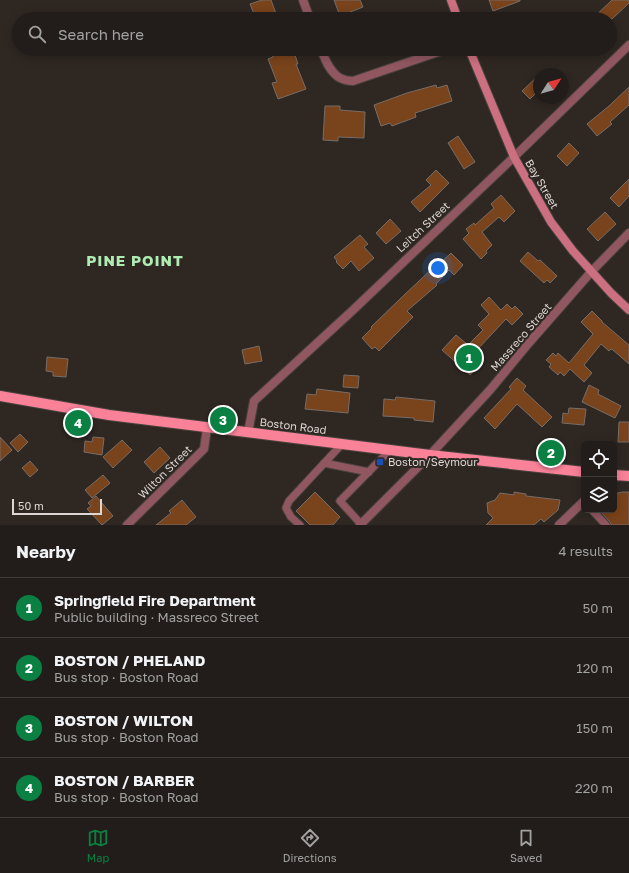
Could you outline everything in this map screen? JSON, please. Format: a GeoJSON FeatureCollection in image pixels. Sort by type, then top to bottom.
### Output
{"type":"FeatureCollection","features":[{"type":"Feature","properties":{"kind":"main road"},"geometry":{"type":"LineString","coordinates":[[451,0],[455,12]]}},
{"type":"Feature","properties":{"kind":"main road","name":"Bay Street"},"geometry":{"type":"LineString","coordinates":[[472,56],[514,157],[551,222],[573,251],[611,293],[629,310]]}},
{"type":"Feature","properties":{"kind":"main road","name":"Boston Road"},"geometry":{"type":"LineString","coordinates":[[0,396],[109,415],[207,428],[581,472]]}},
{"type":"Feature","properties":{"kind":"main road"},"geometry":{"type":"LineString","coordinates":[[617,475],[629,476]]}},
{"type":"Feature","properties":{"kind":"street"},"geometry":{"type":"LineString","coordinates":[[303,0],[307,12]]}},
{"type":"Feature","properties":{"kind":"street","name":"Leitch Street"},"geometry":{"type":"LineString","coordinates":[[248,433],[254,401],[352,311],[629,45]]}},
{"type":"Feature","properties":{"kind":"street"},"geometry":{"type":"LineString","coordinates":[[324,56],[331,70],[341,79],[353,81],[426,56]]}},
{"type":"Feature","properties":{"kind":"street","name":"Massreco Street"},"geometry":{"type":"LineString","coordinates":[[360,525],[430,455],[490,390],[528,344],[629,233]]}},
{"type":"Feature","properties":{"kind":"street","name":"Wilton Street"},"geometry":{"type":"LineString","coordinates":[[127,525],[204,449],[207,428]]}},
{"type":"Feature","properties":{"kind":"street"},"geometry":{"type":"LineString","coordinates":[[559,525],[581,505]]}},
{"type":"Feature","properties":{"kind":"lane"},"geometry":{"type":"LineString","coordinates":[[300,525],[291,516],[286,508],[289,501],[342,444]]}},
{"type":"Feature","properties":{"kind":"lane"},"geometry":{"type":"LineString","coordinates":[[360,525],[340,501],[390,450]]}},
{"type":"Feature","properties":{"kind":"lane"},"geometry":{"type":"LineString","coordinates":[[324,463],[369,472]]}},
{"type":"Feature","properties":{"kind":"lane"},"geometry":{"type":"LineString","coordinates":[[595,513],[606,525]]}},
{"type":"Feature","properties":{"kind":"building"},"geometry":{"type":"Polygon","coordinates":[[[262,0],[271,0],[275,12],[253,12],[250,4],[262,0]]]}},
{"type":"Feature","properties":{"kind":"building"},"geometry":{"type":"Polygon","coordinates":[[[334,0],[360,0],[363,7],[350,12],[338,12],[334,0]]]}},
{"type":"Feature","properties":{"kind":"building"},"geometry":{"type":"Polygon","coordinates":[[[489,0],[520,0],[520,1],[493,11],[489,0]]]}},
{"type":"Feature","properties":{"kind":"building"},"geometry":{"type":"Polygon","coordinates":[[[612,0],[629,0],[629,3],[617,14],[617,12],[599,12],[612,0]]]}},
{"type":"Feature","properties":{"kind":"building"},"geometry":{"type":"Polygon","coordinates":[[[295,56],[298,64],[296,64],[306,89],[278,99],[272,83],[277,82],[268,59],[273,57],[295,56]]]}},
{"type":"Feature","properties":{"kind":"building"},"geometry":{"type":"Polygon","coordinates":[[[533,81],[533,96],[530,99],[522,91],[533,81]]]}},
{"type":"Feature","properties":{"kind":"building"},"geometry":{"type":"Polygon","coordinates":[[[436,85],[437,88],[447,85],[452,101],[415,113],[416,117],[392,126],[390,123],[381,126],[374,105],[407,93],[436,85]]]}},
{"type":"Feature","properties":{"kind":"building"},"geometry":{"type":"Polygon","coordinates":[[[629,87],[629,105],[610,122],[612,124],[597,136],[587,124],[629,87]]]}},
{"type":"Feature","properties":{"kind":"building"},"geometry":{"type":"Polygon","coordinates":[[[325,106],[340,106],[340,110],[365,112],[364,138],[338,137],[338,141],[323,140],[325,106]]]}},
{"type":"Feature","properties":{"kind":"building"},"geometry":{"type":"Polygon","coordinates":[[[458,136],[475,162],[464,169],[448,143],[458,136]]]}},
{"type":"Feature","properties":{"kind":"building"},"geometry":{"type":"Polygon","coordinates":[[[569,143],[579,153],[567,166],[557,156],[569,143]]]}},
{"type":"Feature","properties":{"kind":"building"},"geometry":{"type":"Polygon","coordinates":[[[436,170],[449,183],[420,212],[411,202],[431,185],[426,180],[436,170]]]}},
{"type":"Feature","properties":{"kind":"building"},"geometry":{"type":"Polygon","coordinates":[[[629,179],[629,196],[619,207],[610,198],[629,179]]]}},
{"type":"Feature","properties":{"kind":"building"},"geometry":{"type":"Polygon","coordinates":[[[501,195],[515,211],[504,222],[499,217],[482,232],[492,245],[481,259],[463,239],[469,233],[466,229],[474,223],[475,225],[494,208],[491,204],[501,195]]]}},
{"type":"Feature","properties":{"kind":"building"},"geometry":{"type":"Polygon","coordinates":[[[605,212],[616,224],[598,241],[587,229],[605,212]]]}},
{"type":"Feature","properties":{"kind":"building"},"geometry":{"type":"Polygon","coordinates":[[[390,219],[401,231],[386,244],[376,233],[390,219]]]}},
{"type":"Feature","properties":{"kind":"building"},"geometry":{"type":"Polygon","coordinates":[[[360,235],[368,244],[364,247],[374,258],[359,271],[351,261],[343,269],[336,262],[337,261],[334,257],[360,235]]]}},
{"type":"Feature","properties":{"kind":"building"},"geometry":{"type":"Polygon","coordinates":[[[528,252],[538,261],[540,260],[557,276],[550,283],[547,280],[544,283],[520,261],[528,252]]]}},
{"type":"Feature","properties":{"kind":"building"},"geometry":{"type":"Polygon","coordinates":[[[451,253],[463,265],[454,275],[449,270],[436,284],[437,285],[407,311],[413,317],[379,351],[375,347],[372,349],[362,338],[372,328],[371,327],[435,266],[436,267],[451,253]]]}},
{"type":"Feature","properties":{"kind":"building"},"geometry":{"type":"Polygon","coordinates":[[[489,297],[501,310],[507,304],[512,309],[515,306],[523,314],[512,325],[506,319],[475,352],[484,360],[470,375],[442,350],[456,335],[468,345],[483,330],[478,325],[489,314],[481,305],[489,297]]]}},
{"type":"Feature","properties":{"kind":"building"},"geometry":{"type":"Polygon","coordinates":[[[592,311],[602,322],[629,345],[629,364],[613,350],[611,349],[609,351],[601,344],[584,365],[592,373],[584,382],[570,369],[564,376],[560,372],[558,375],[549,367],[551,364],[546,360],[553,353],[556,356],[558,353],[569,363],[593,334],[581,322],[592,311]]]}},
{"type":"Feature","properties":{"kind":"building"},"geometry":{"type":"Polygon","coordinates":[[[259,346],[262,361],[245,364],[242,350],[259,346]]]}},
{"type":"Feature","properties":{"kind":"building"},"geometry":{"type":"Polygon","coordinates":[[[47,357],[68,359],[66,377],[53,376],[53,372],[46,371],[47,357]]]}},
{"type":"Feature","properties":{"kind":"building"},"geometry":{"type":"Polygon","coordinates":[[[344,375],[359,376],[358,388],[343,387],[344,375]]]}},
{"type":"Feature","properties":{"kind":"building"},"geometry":{"type":"Polygon","coordinates":[[[517,378],[526,386],[523,390],[552,417],[542,427],[517,404],[495,429],[484,418],[511,389],[509,387],[517,378]]]}},
{"type":"Feature","properties":{"kind":"building"},"geometry":{"type":"Polygon","coordinates":[[[589,385],[599,390],[598,394],[621,406],[615,418],[582,402],[589,385]]]}},
{"type":"Feature","properties":{"kind":"building"},"geometry":{"type":"Polygon","coordinates":[[[317,389],[350,393],[348,413],[305,409],[307,394],[316,395],[317,389]]]}},
{"type":"Feature","properties":{"kind":"building"},"geometry":{"type":"Polygon","coordinates":[[[396,397],[435,401],[433,422],[414,420],[414,418],[383,416],[384,399],[395,400],[396,397]]]}},
{"type":"Feature","properties":{"kind":"building"},"geometry":{"type":"Polygon","coordinates":[[[569,408],[586,409],[584,425],[562,423],[563,413],[568,414],[569,408]]]}},
{"type":"Feature","properties":{"kind":"building"},"geometry":{"type":"Polygon","coordinates":[[[619,422],[629,422],[629,442],[618,442],[619,422]]]}},
{"type":"Feature","properties":{"kind":"building"},"geometry":{"type":"Polygon","coordinates":[[[20,434],[28,442],[18,452],[10,443],[20,434]]]}},
{"type":"Feature","properties":{"kind":"building"},"geometry":{"type":"Polygon","coordinates":[[[0,437],[12,450],[0,461],[0,437]]]}},
{"type":"Feature","properties":{"kind":"building"},"geometry":{"type":"Polygon","coordinates":[[[93,437],[104,438],[102,455],[84,452],[85,441],[92,442],[93,437]]]}},
{"type":"Feature","properties":{"kind":"building"},"geometry":{"type":"Polygon","coordinates":[[[122,440],[132,450],[113,468],[103,457],[122,440]]]}},
{"type":"Feature","properties":{"kind":"building"},"geometry":{"type":"Polygon","coordinates":[[[160,447],[170,458],[154,473],[144,462],[160,447]]]}},
{"type":"Feature","properties":{"kind":"building"},"geometry":{"type":"Polygon","coordinates":[[[30,461],[38,470],[30,477],[22,468],[30,461]]]}},
{"type":"Feature","properties":{"kind":"building"},"geometry":{"type":"Polygon","coordinates":[[[103,475],[110,483],[92,498],[85,490],[103,475]]]}},
{"type":"Feature","properties":{"kind":"building"},"geometry":{"type":"Polygon","coordinates":[[[315,492],[340,517],[333,525],[310,525],[296,511],[315,492]]]}},
{"type":"Feature","properties":{"kind":"building"},"geometry":{"type":"Polygon","coordinates":[[[514,492],[526,494],[526,496],[560,500],[558,510],[544,522],[541,519],[534,525],[486,525],[493,518],[488,513],[487,503],[495,500],[500,493],[514,495],[514,492]]]}},
{"type":"Feature","properties":{"kind":"building"},"geometry":{"type":"Polygon","coordinates":[[[629,492],[629,525],[611,525],[602,513],[617,513],[617,493],[629,492]]]}},
{"type":"Feature","properties":{"kind":"building"},"geometry":{"type":"Polygon","coordinates":[[[96,496],[113,516],[102,525],[87,509],[91,506],[88,503],[96,496]]]}},
{"type":"Feature","properties":{"kind":"building"},"geometry":{"type":"Polygon","coordinates":[[[182,500],[196,517],[186,525],[156,525],[171,513],[169,511],[182,500]]]}},
{"type":"Feature","properties":{"kind":"place","name":"Springfield Fire Department"},"geometry":{"type":"Point","coordinates":[469,358]}},
{"type":"Feature","properties":{"kind":"place","name":"BOSTON / WILTON"},"geometry":{"type":"Point","coordinates":[223,420]}},
{"type":"Feature","properties":{"kind":"place","name":"BOSTON / BARBER"},"geometry":{"type":"Point","coordinates":[78,423]}},
{"type":"Feature","properties":{"kind":"place","name":"BOSTON / PHELAND"},"geometry":{"type":"Point","coordinates":[551,453]}},
{"type":"Feature","properties":{"kind":"place","name":"Boston/Seymour"},"geometry":{"type":"Point","coordinates":[380,462]}},
{"type":"Feature","properties":{"kind":"district","name":"PINE POINT"},"geometry":{"type":"Point","coordinates":[135,261]}}]}
